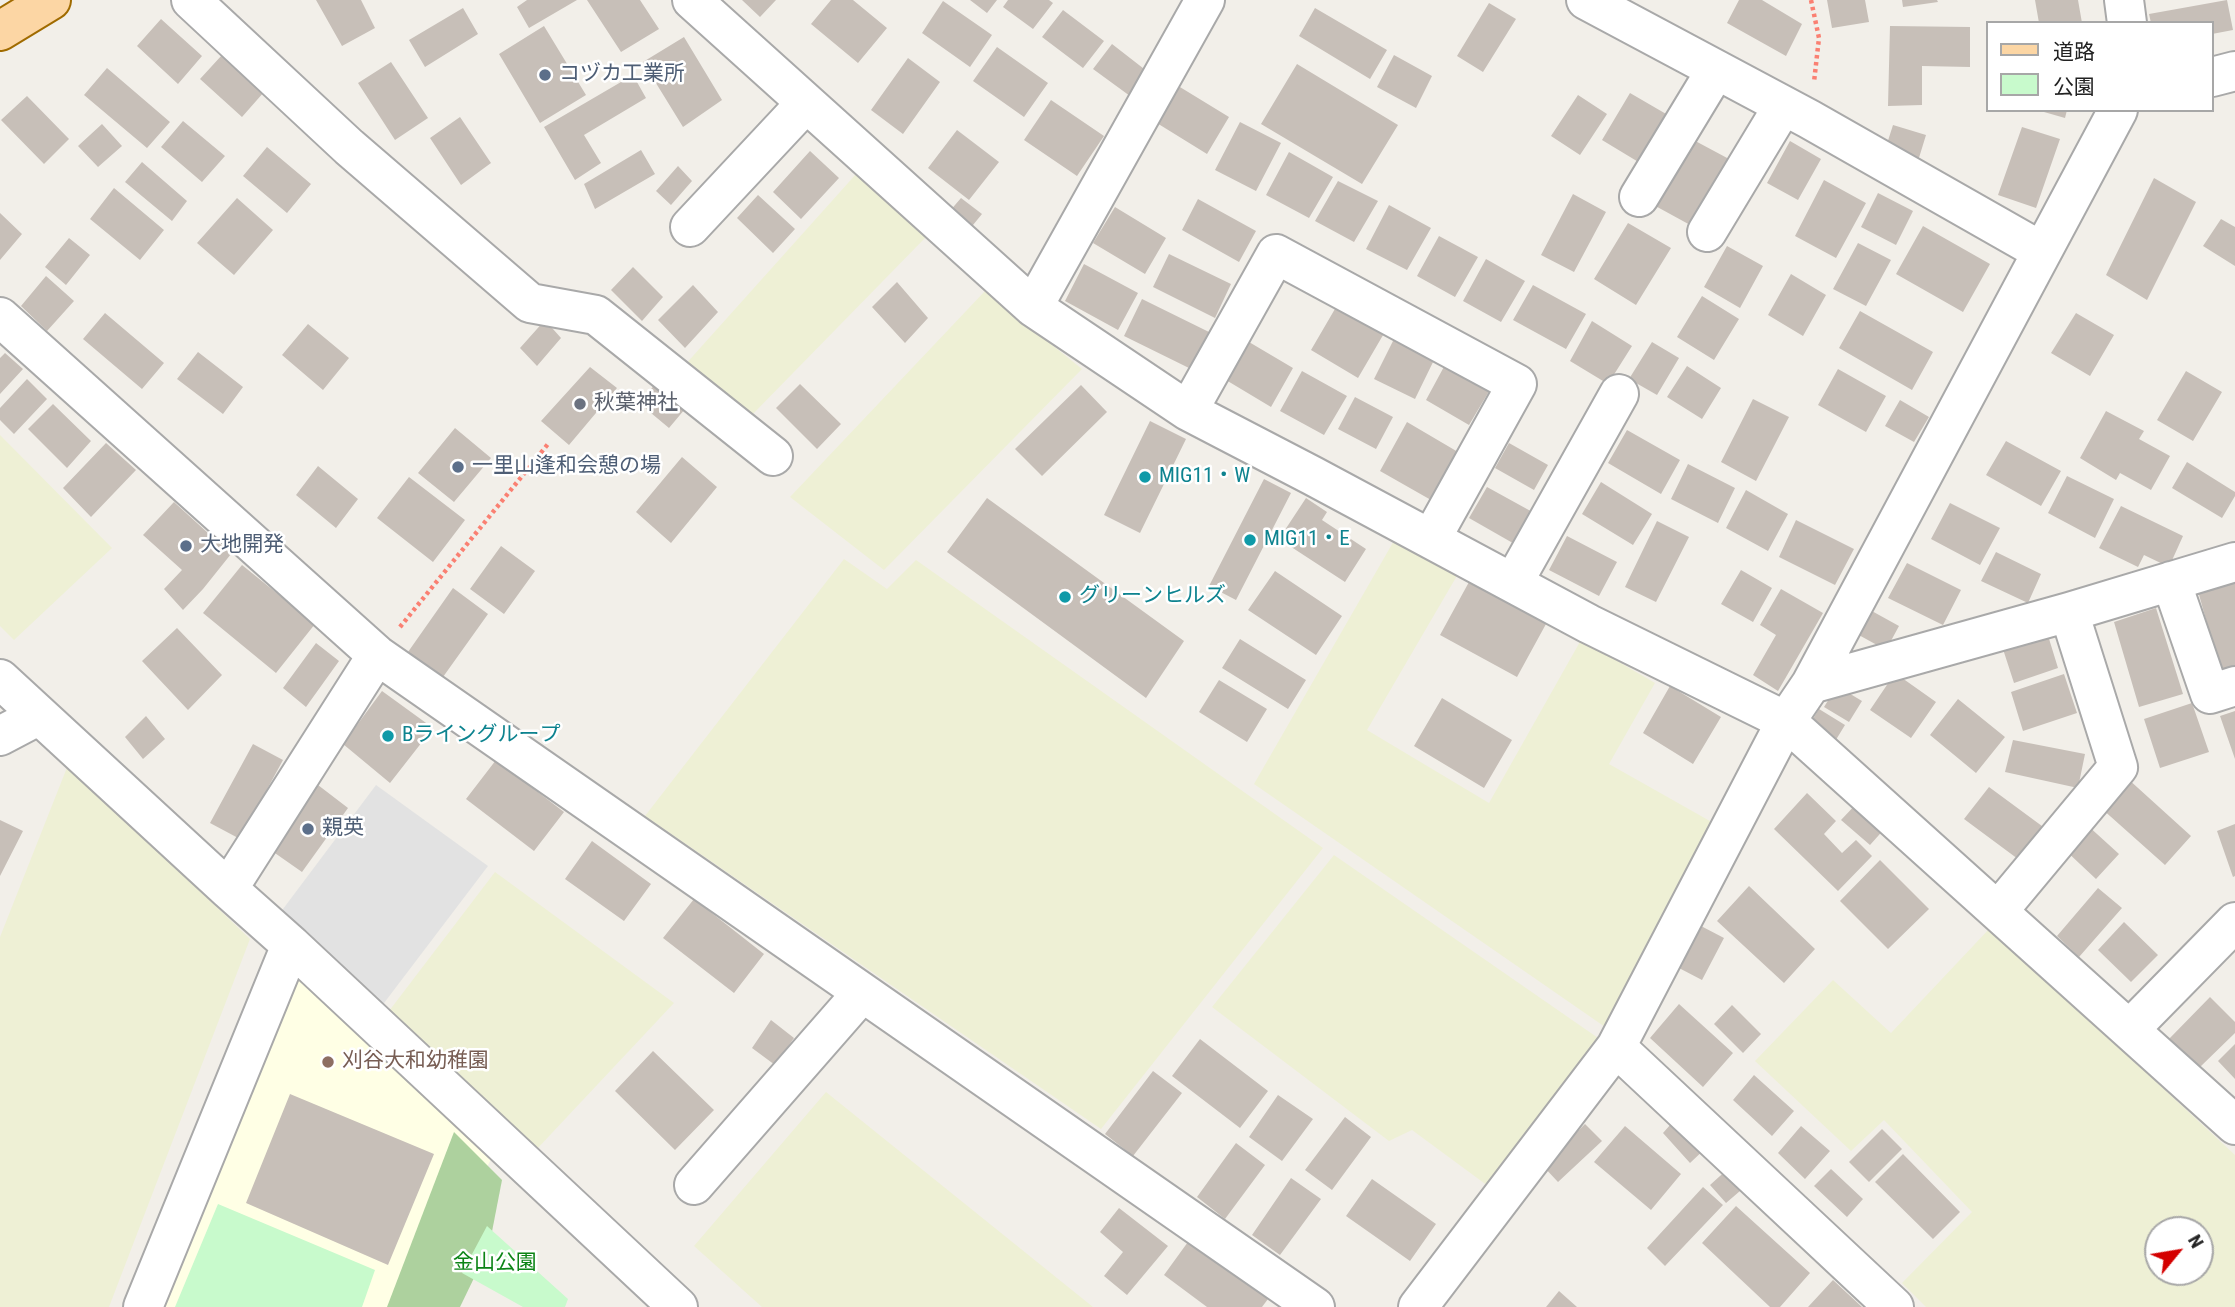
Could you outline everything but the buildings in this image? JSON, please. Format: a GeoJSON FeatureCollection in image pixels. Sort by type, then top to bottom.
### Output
{"type":"FeatureCollection","features":[{"type":"Feature","properties":{"kind":"main road"},"geometry":{"type":"LineString","coordinates":[[0,31],[51,0]]}},
{"type":"Feature","properties":{"kind":"street"},"geometry":{"type":"LineString","coordinates":[[191,0],[349,147],[530,303],[596,315],[773,456]]}},
{"type":"Feature","properties":{"kind":"street"},"geometry":{"type":"LineString","coordinates":[[692,0],[1033,307],[1188,411],[1589,624],[1786,721],[2235,1125]]}},
{"type":"Feature","properties":{"kind":"street"},"geometry":{"type":"LineString","coordinates":[[1033,307],[1205,0]]}},
{"type":"Feature","properties":{"kind":"street"},"geometry":{"type":"LineString","coordinates":[[1586,0],[1796,113],[2041,251]]}},
{"type":"Feature","properties":{"kind":"street"},"geometry":{"type":"LineString","coordinates":[[2124,0],[2127,21]]}},
{"type":"Feature","properties":{"kind":"street"},"geometry":{"type":"LineString","coordinates":[[1639,197],[1716,70]]}},
{"type":"Feature","properties":{"kind":"street"},"geometry":{"type":"LineString","coordinates":[[2214,76],[2235,71]]}},
{"type":"Feature","properties":{"kind":"street"},"geometry":{"type":"LineString","coordinates":[[690,227],[806,103]]}},
{"type":"Feature","properties":{"kind":"street"},"geometry":{"type":"LineString","coordinates":[[1418,1307],[1616,1048],[1786,721],[1811,684],[2117,112]]}},
{"type":"Feature","properties":{"kind":"street"},"geometry":{"type":"LineString","coordinates":[[1707,232],[1796,113]]}},
{"type":"Feature","properties":{"kind":"street"},"geometry":{"type":"LineString","coordinates":[[1188,411],[1276,254],[1517,384],[1431,539]]}},
{"type":"Feature","properties":{"kind":"street"},"geometry":{"type":"LineString","coordinates":[[0,317],[377,654],[1315,1307]]}},
{"type":"Feature","properties":{"kind":"street"},"geometry":{"type":"LineString","coordinates":[[1513,583],[1619,394]]}},
{"type":"Feature","properties":{"kind":"street"},"geometry":{"type":"LineString","coordinates":[[1811,684],[2235,562]]}},
{"type":"Feature","properties":{"kind":"street"},"geometry":{"type":"LineString","coordinates":[[2171,581],[2210,694],[2235,686]]}},
{"type":"Feature","properties":{"kind":"street"},"geometry":{"type":"LineString","coordinates":[[1998,911],[2119,767],[2069,611]]}},
{"type":"Feature","properties":{"kind":"street"},"geometry":{"type":"LineString","coordinates":[[228,890],[377,654]]}},
{"type":"Feature","properties":{"kind":"street"},"geometry":{"type":"LineString","coordinates":[[0,679],[291,945],[678,1307]]}},
{"type":"Feature","properties":{"kind":"street"},"geometry":{"type":"LineString","coordinates":[[0,736],[38,716]]}},
{"type":"Feature","properties":{"kind":"street"},"geometry":{"type":"LineString","coordinates":[[2130,1029],[2235,922]]}},
{"type":"Feature","properties":{"kind":"street"},"geometry":{"type":"LineString","coordinates":[[143,1307],[291,945]]}},
{"type":"Feature","properties":{"kind":"street"},"geometry":{"type":"LineString","coordinates":[[694,1185],[862,993]]}},
{"type":"Feature","properties":{"kind":"street"},"geometry":{"type":"LineString","coordinates":[[1616,1048],[1894,1307]]}},
{"type":"Feature","properties":{"kind":"path"},"geometry":{"type":"LineString","coordinates":[[1796,113],[1819,38],[1811,0]]}},
{"type":"Feature","properties":{"kind":"path"},"geometry":{"type":"LineString","coordinates":[[377,654],[548,444]]}},
{"type":"Feature","properties":{"kind":"shaded area"},"geometry":{"type":"Polygon","coordinates":[[[857,173],[926,237],[748,419],[684,366],[857,173]]]}},
{"type":"Feature","properties":{"kind":"shaded area"},"geometry":{"type":"Polygon","coordinates":[[[985,291],[1082,369],[884,570],[790,497],[985,291]]]}},
{"type":"Feature","properties":{"kind":"shaded area"},"geometry":{"type":"Polygon","coordinates":[[[0,435],[112,548],[14,640],[0,626],[0,435]]]}},
{"type":"Feature","properties":{"kind":"shaded area"},"geometry":{"type":"Polygon","coordinates":[[[1395,539],[1458,574],[1367,730],[1489,803],[1581,640],[1655,683],[1609,764],[1717,825],[1608,1029],[1254,784],[1395,539]]]}},
{"type":"Feature","properties":{"kind":"shaded area"},"geometry":{"type":"Polygon","coordinates":[[[844,559],[887,589],[916,560],[1323,848],[1101,1129],[645,816],[844,559]]]}},
{"type":"Feature","properties":{"kind":"shaded area"},"geometry":{"type":"Polygon","coordinates":[[[68,765],[250,939],[109,1307],[0,1307],[0,937],[68,765]]]}},
{"type":"Feature","properties":{"kind":"shaded area"},"geometry":{"type":"Polygon","coordinates":[[[376,785],[488,866],[381,1007],[280,913],[376,785]]]}},
{"type":"Feature","properties":{"kind":"shaded area"},"geometry":{"type":"Polygon","coordinates":[[[1334,855],[1601,1040],[1488,1186],[1412,1130],[1389,1141],[1212,1007],[1334,855]]]}},
{"type":"Feature","properties":{"kind":"shaded area"},"geometry":{"type":"Polygon","coordinates":[[[495,872],[674,1003],[536,1150],[389,1011],[495,872]]]}},
{"type":"Feature","properties":{"kind":"shaded area"},"geometry":{"type":"Polygon","coordinates":[[[1990,928],[2235,1155],[2235,1307],[1926,1307],[1902,1283],[1972,1212],[1884,1120],[1851,1151],[1755,1061],[1833,980],[1891,1033],[1990,928]]]}},
{"type":"Feature","properties":{"kind":"shaded area","name":"刈谷大和幼稚園"},"geometry":{"type":"Polygon","coordinates":[[[298,971],[494,1153],[418,1307],[159,1307],[298,971]]]}},
{"type":"Feature","properties":{"kind":"shaded area"},"geometry":{"type":"Polygon","coordinates":[[[826,1092],[1093,1307],[762,1307],[694,1246],[826,1092]]]}},
{"type":"Feature","properties":{"kind":"green space"},"geometry":{"type":"Polygon","coordinates":[[[454,1132],[502,1180],[489,1247],[460,1307],[387,1307],[454,1132]]]}},
{"type":"Feature","properties":{"kind":"green space"},"geometry":{"type":"Polygon","coordinates":[[[218,1204],[375,1270],[362,1307],[175,1307],[218,1204]]]}},
{"type":"Feature","properties":{"kind":"green space","name":"金山公園"},"geometry":{"type":"Polygon","coordinates":[[[487,1226],[568,1299],[565,1307],[523,1307],[462,1273],[487,1226]]]}},
{"type":"Feature","properties":{"kind":"place","name":"コヅカ工業所"},"geometry":{"type":"Point","coordinates":[545,75]}},
{"type":"Feature","properties":{"kind":"place","name":"秋葉神社"},"geometry":{"type":"Point","coordinates":[580,404]}},
{"type":"Feature","properties":{"kind":"place","name":"一里山逢和会憩の場"},"geometry":{"type":"Point","coordinates":[458,467]}},
{"type":"Feature","properties":{"kind":"place","name":"MIG11・W"},"geometry":{"type":"Point","coordinates":[1145,477]}},
{"type":"Feature","properties":{"kind":"place","name":"MIG11・E"},"geometry":{"type":"Point","coordinates":[1250,540]}},
{"type":"Feature","properties":{"kind":"place","name":"大地開発"},"geometry":{"type":"Point","coordinates":[186,546]}},
{"type":"Feature","properties":{"kind":"place","name":"グリーンヒルズ"},"geometry":{"type":"Point","coordinates":[1065,597]}},
{"type":"Feature","properties":{"kind":"place","name":"Bライングループ"},"geometry":{"type":"Point","coordinates":[388,736]}},
{"type":"Feature","properties":{"kind":"place","name":"親英"},"geometry":{"type":"Point","coordinates":[308,829]}},
{"type":"Feature","properties":{"kind":"place","name":"刈谷大和幼稚園"},"geometry":{"type":"Point","coordinates":[328,1062]}}]}
